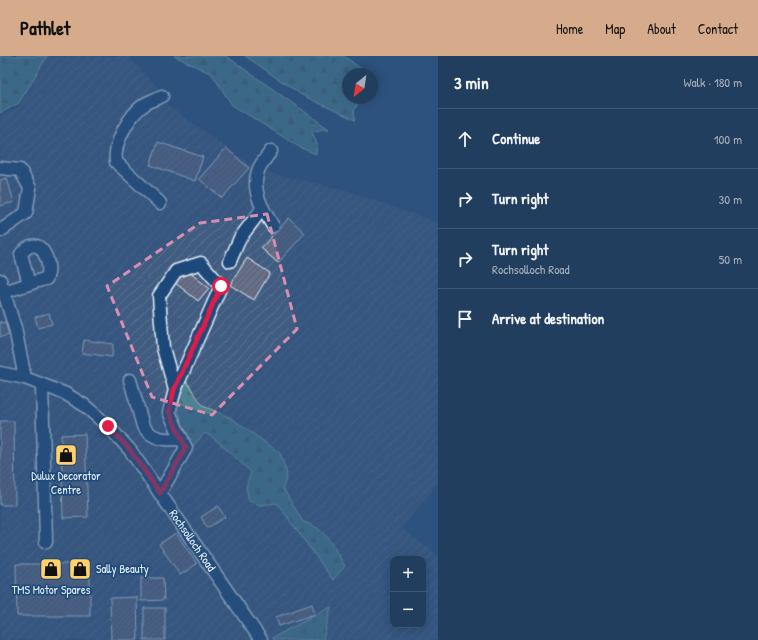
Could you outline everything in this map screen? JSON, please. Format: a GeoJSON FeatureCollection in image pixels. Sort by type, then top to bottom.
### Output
{"type":"FeatureCollection","features":[{"type":"Feature","properties":{"kind":"street"},"geometry":{"type":"LineString","coordinates":[[160,203],[116,162],[115,153],[122,133],[137,113],[145,104],[162,96]]}},
{"type":"Feature","properties":{"kind":"street"},"geometry":{"type":"LineString","coordinates":[[271,151],[258,170],[256,180],[258,199],[262,209],[273,226]]}},
{"type":"Feature","properties":{"kind":"street"},"geometry":{"type":"LineString","coordinates":[[0,168],[20,170],[30,188],[26,213],[0,231]]}},
{"type":"Feature","properties":{"kind":"street"},"geometry":{"type":"LineString","coordinates":[[230,261],[240,238],[262,209]]}},
{"type":"Feature","properties":{"kind":"street"},"geometry":{"type":"LineString","coordinates":[[160,493],[186,448],[169,412],[174,390],[221,286],[201,263],[176,270],[158,296],[163,348],[174,390]]}},
{"type":"Feature","properties":{"kind":"street"},"geometry":{"type":"LineString","coordinates":[[0,280],[15,328],[25,378]]}},
{"type":"Feature","properties":{"kind":"street"},"geometry":{"type":"LineString","coordinates":[[4,292],[29,284]]}},
{"type":"Feature","properties":{"kind":"street","name":"Rochsolloch Road"},"geometry":{"type":"LineString","coordinates":[[0,373],[25,378],[66,394],[84,405],[108,426],[130,450],[261,640]]}},
{"type":"Feature","properties":{"kind":"street"},"geometry":{"type":"LineString","coordinates":[[130,380],[143,426],[147,432],[159,439],[182,439]]}},
{"type":"Feature","properties":{"kind":"street"},"geometry":{"type":"LineString","coordinates":[[42,385],[46,542]]}},
{"type":"Feature","properties":{"kind":"highlighted area"},"geometry":{"type":"Polygon","coordinates":[[[267,214],[297,329],[212,415],[152,397],[107,286],[200,223],[267,214]]]}},
{"type":"Feature","properties":{"kind":"shaded area"},"geometry":{"type":"Polygon","coordinates":[[[44,56],[128,56],[159,89],[166,104],[258,170],[349,191],[438,223],[438,483],[402,528],[438,556],[438,640],[0,640],[0,116],[20,106],[44,56]]]}},
{"type":"Feature","properties":{"kind":"green space"},"geometry":{"type":"Polygon","coordinates":[[[0,56],[47,56],[19,103],[0,113],[0,56]]]}},
{"type":"Feature","properties":{"kind":"green space"},"geometry":{"type":"Polygon","coordinates":[[[174,56],[226,56],[329,129],[312,132],[317,144],[316,154],[301,148],[232,105],[212,74],[174,56]]]}},
{"type":"Feature","properties":{"kind":"green space"},"geometry":{"type":"Polygon","coordinates":[[[245,56],[344,56],[360,68],[342,68],[342,104],[358,104],[354,110],[355,120],[300,94],[245,56]]]}},
{"type":"Feature","properties":{"kind":"green space"},"geometry":{"type":"Polygon","coordinates":[[[184,382],[187,382],[203,406],[231,418],[280,453],[287,474],[283,488],[303,522],[318,528],[323,533],[333,545],[345,566],[333,580],[277,503],[260,505],[249,501],[246,487],[251,472],[215,439],[205,433],[193,446],[187,436],[176,405],[184,382]]]}},
{"type":"Feature","properties":{"kind":"green space"},"geometry":{"type":"Polygon","coordinates":[[[331,607],[323,640],[273,640],[272,638],[331,607]]]}},
{"type":"Feature","properties":{"kind":"building"},"geometry":{"type":"Polygon","coordinates":[[[158,142],[203,157],[195,181],[150,165],[158,142]]]}},
{"type":"Feature","properties":{"kind":"building"},"geometry":{"type":"Polygon","coordinates":[[[226,148],[249,168],[222,198],[199,179],[226,148]]]}},
{"type":"Feature","properties":{"kind":"building"},"geometry":{"type":"Polygon","coordinates":[[[7,178],[14,202],[0,206],[0,180],[7,178]]]}},
{"type":"Feature","properties":{"kind":"building"},"geometry":{"type":"Polygon","coordinates":[[[289,218],[305,233],[278,263],[261,248],[289,218]]]}},
{"type":"Feature","properties":{"kind":"building"},"geometry":{"type":"Polygon","coordinates":[[[247,258],[270,273],[254,300],[230,285],[247,258]]]}},
{"type":"Feature","properties":{"kind":"building"},"geometry":{"type":"Polygon","coordinates":[[[184,268],[209,288],[198,301],[174,282],[184,268]]]}},
{"type":"Feature","properties":{"kind":"building"},"geometry":{"type":"Polygon","coordinates":[[[49,313],[52,324],[38,328],[35,317],[49,313]]]}},
{"type":"Feature","properties":{"kind":"building"},"geometry":{"type":"Polygon","coordinates":[[[0,321],[1,323],[5,322],[9,335],[0,337],[0,321]]]}},
{"type":"Feature","properties":{"kind":"building"},"geometry":{"type":"Polygon","coordinates":[[[84,340],[113,344],[112,357],[82,353],[84,340]]]}},
{"type":"Feature","properties":{"kind":"building"},"geometry":{"type":"Polygon","coordinates":[[[0,421],[14,421],[15,505],[0,505],[0,421]]]}},
{"type":"Feature","properties":{"kind":"building"},"geometry":{"type":"Polygon","coordinates":[[[85,434],[88,517],[63,518],[61,435],[85,434]]]}},
{"type":"Feature","properties":{"kind":"building"},"geometry":{"type":"Polygon","coordinates":[[[218,506],[225,517],[207,528],[201,517],[218,506]]]}},
{"type":"Feature","properties":{"kind":"building"},"geometry":{"type":"Polygon","coordinates":[[[176,533],[197,564],[180,575],[159,544],[176,533]]]}},
{"type":"Feature","properties":{"kind":"building"},"geometry":{"type":"Polygon","coordinates":[[[16,564],[90,564],[90,616],[17,616],[16,564]]]}},
{"type":"Feature","properties":{"kind":"building"},"geometry":{"type":"Polygon","coordinates":[[[141,578],[163,578],[164,600],[141,601],[141,578]]]}},
{"type":"Feature","properties":{"kind":"building"},"geometry":{"type":"Polygon","coordinates":[[[137,597],[138,640],[111,640],[110,598],[137,597]]]}},
{"type":"Feature","properties":{"kind":"building"},"geometry":{"type":"Polygon","coordinates":[[[312,604],[315,614],[279,626],[276,617],[312,604]]]}},
{"type":"Feature","properties":{"kind":"building"},"geometry":{"type":"Polygon","coordinates":[[[144,608],[165,608],[165,640],[144,640],[144,608]]]}},
{"type":"Feature","properties":{"kind":"place","name":"Dulux Decorator Centre"},"geometry":{"type":"Point","coordinates":[66,455]}},
{"type":"Feature","properties":{"kind":"place","name":"TMS Motor Spares"},"geometry":{"type":"Point","coordinates":[51,569]}},
{"type":"Feature","properties":{"kind":"place","name":"Sally Beauty"},"geometry":{"type":"Point","coordinates":[80,569]}},
{"type":"Feature","properties":{"kind":"route"},"geometry":{"type":"LineString","coordinates":[[108,426],[130,450],[160,493],[186,448],[169,412],[174,390],[221,286]]}}]}
